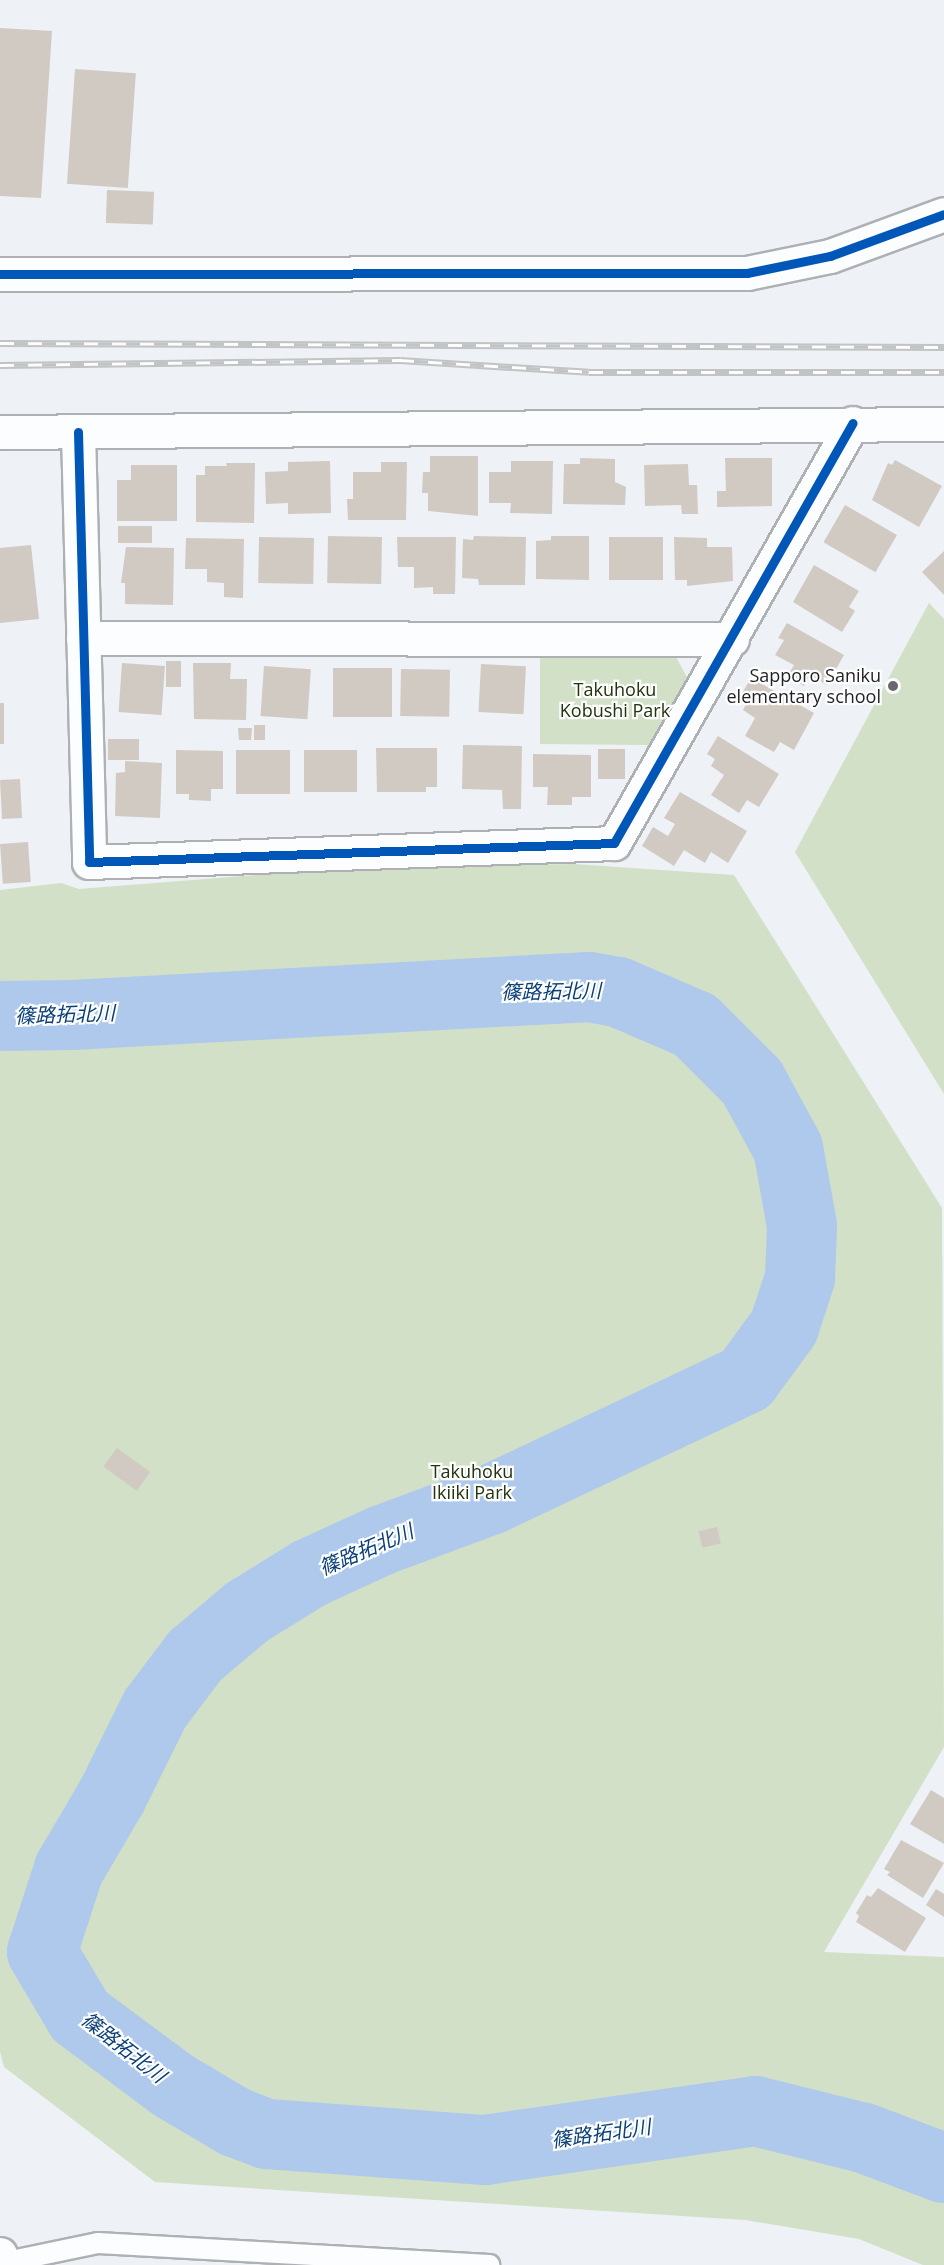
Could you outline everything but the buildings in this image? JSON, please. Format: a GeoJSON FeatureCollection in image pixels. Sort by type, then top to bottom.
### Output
{"type":"FeatureCollection","features":[{"type":"Feature","properties":{"kind":"street"},"geometry":{"type":"LineString","coordinates":[[0,274],[747,273],[830,256],[944,214]]}},
{"type":"Feature","properties":{"kind":"street"},"geometry":{"type":"LineString","coordinates":[[78,432],[89,862],[614,843],[853,423]]}},
{"type":"Feature","properties":{"kind":"street"},"geometry":{"type":"LineString","coordinates":[[0,432],[944,424]]}},
{"type":"Feature","properties":{"kind":"street"},"geometry":{"type":"LineString","coordinates":[[83,638],[732,639]]}},
{"type":"Feature","properties":{"kind":"lane"},"geometry":{"type":"LineString","coordinates":[[2,2260],[98,2243],[489,2265]]}},
{"type":"Feature","properties":{"kind":"green space"},"geometry":{"type":"Polygon","coordinates":[[[929,603],[944,619],[944,1094],[795,852],[929,603]]]}},
{"type":"Feature","properties":{"kind":"green space","name":"Takuhoku Kobushi Park"},"geometry":{"type":"Polygon","coordinates":[[[675,655],[689,681],[649,745],[540,744],[540,656],[675,655]]]}},
{"type":"Feature","properties":{"kind":"green space","name":"Takuhoku Ikiiki Park"},"geometry":{"type":"Polygon","coordinates":[[[574,864],[734,875],[942,1208],[944,1747],[824,1952],[944,1957],[944,2265],[923,2265],[859,2239],[745,2220],[155,2182],[4,2067],[0,2052],[0,890],[61,883],[79,889],[331,869],[574,864]]]}},
{"type":"Feature","properties":{"kind":"waterway","name":"篠路拓北川"},"geometry":{"type":"LineString","coordinates":[[0,1016],[72,1015],[589,987],[618,992],[695,1025],[752,1082],[788,1148],[802,1226],[800,1278],[784,1327],[746,1379],[490,1500],[380,1541],[310,1573],[247,1612],[195,1656],[155,1709],[112,1796],[69,1869],[42,1952],[80,2016],[174,2086],[235,2122],[267,2134],[485,2150],[755,2111],[864,2138],[944,2168]]}},
{"type":"Feature","properties":{"kind":"railway"},"geometry":{"type":"LineString","coordinates":[[0,343],[944,347]]}},
{"type":"Feature","properties":{"kind":"railway"},"geometry":{"type":"LineString","coordinates":[[0,365],[400,360],[589,372],[944,372]]}},
{"type":"Feature","properties":{"kind":"cycle path"},"geometry":{"type":"LineString","coordinates":[[0,274],[747,273],[830,256],[944,214]]}},
{"type":"Feature","properties":{"kind":"cycle path"},"geometry":{"type":"LineString","coordinates":[[78,432],[89,862],[614,843],[853,423]]}},
{"type":"Feature","properties":{"kind":"place","name":"Sapporo Saniku elementary school"},"geometry":{"type":"Point","coordinates":[893,686]}}]}
